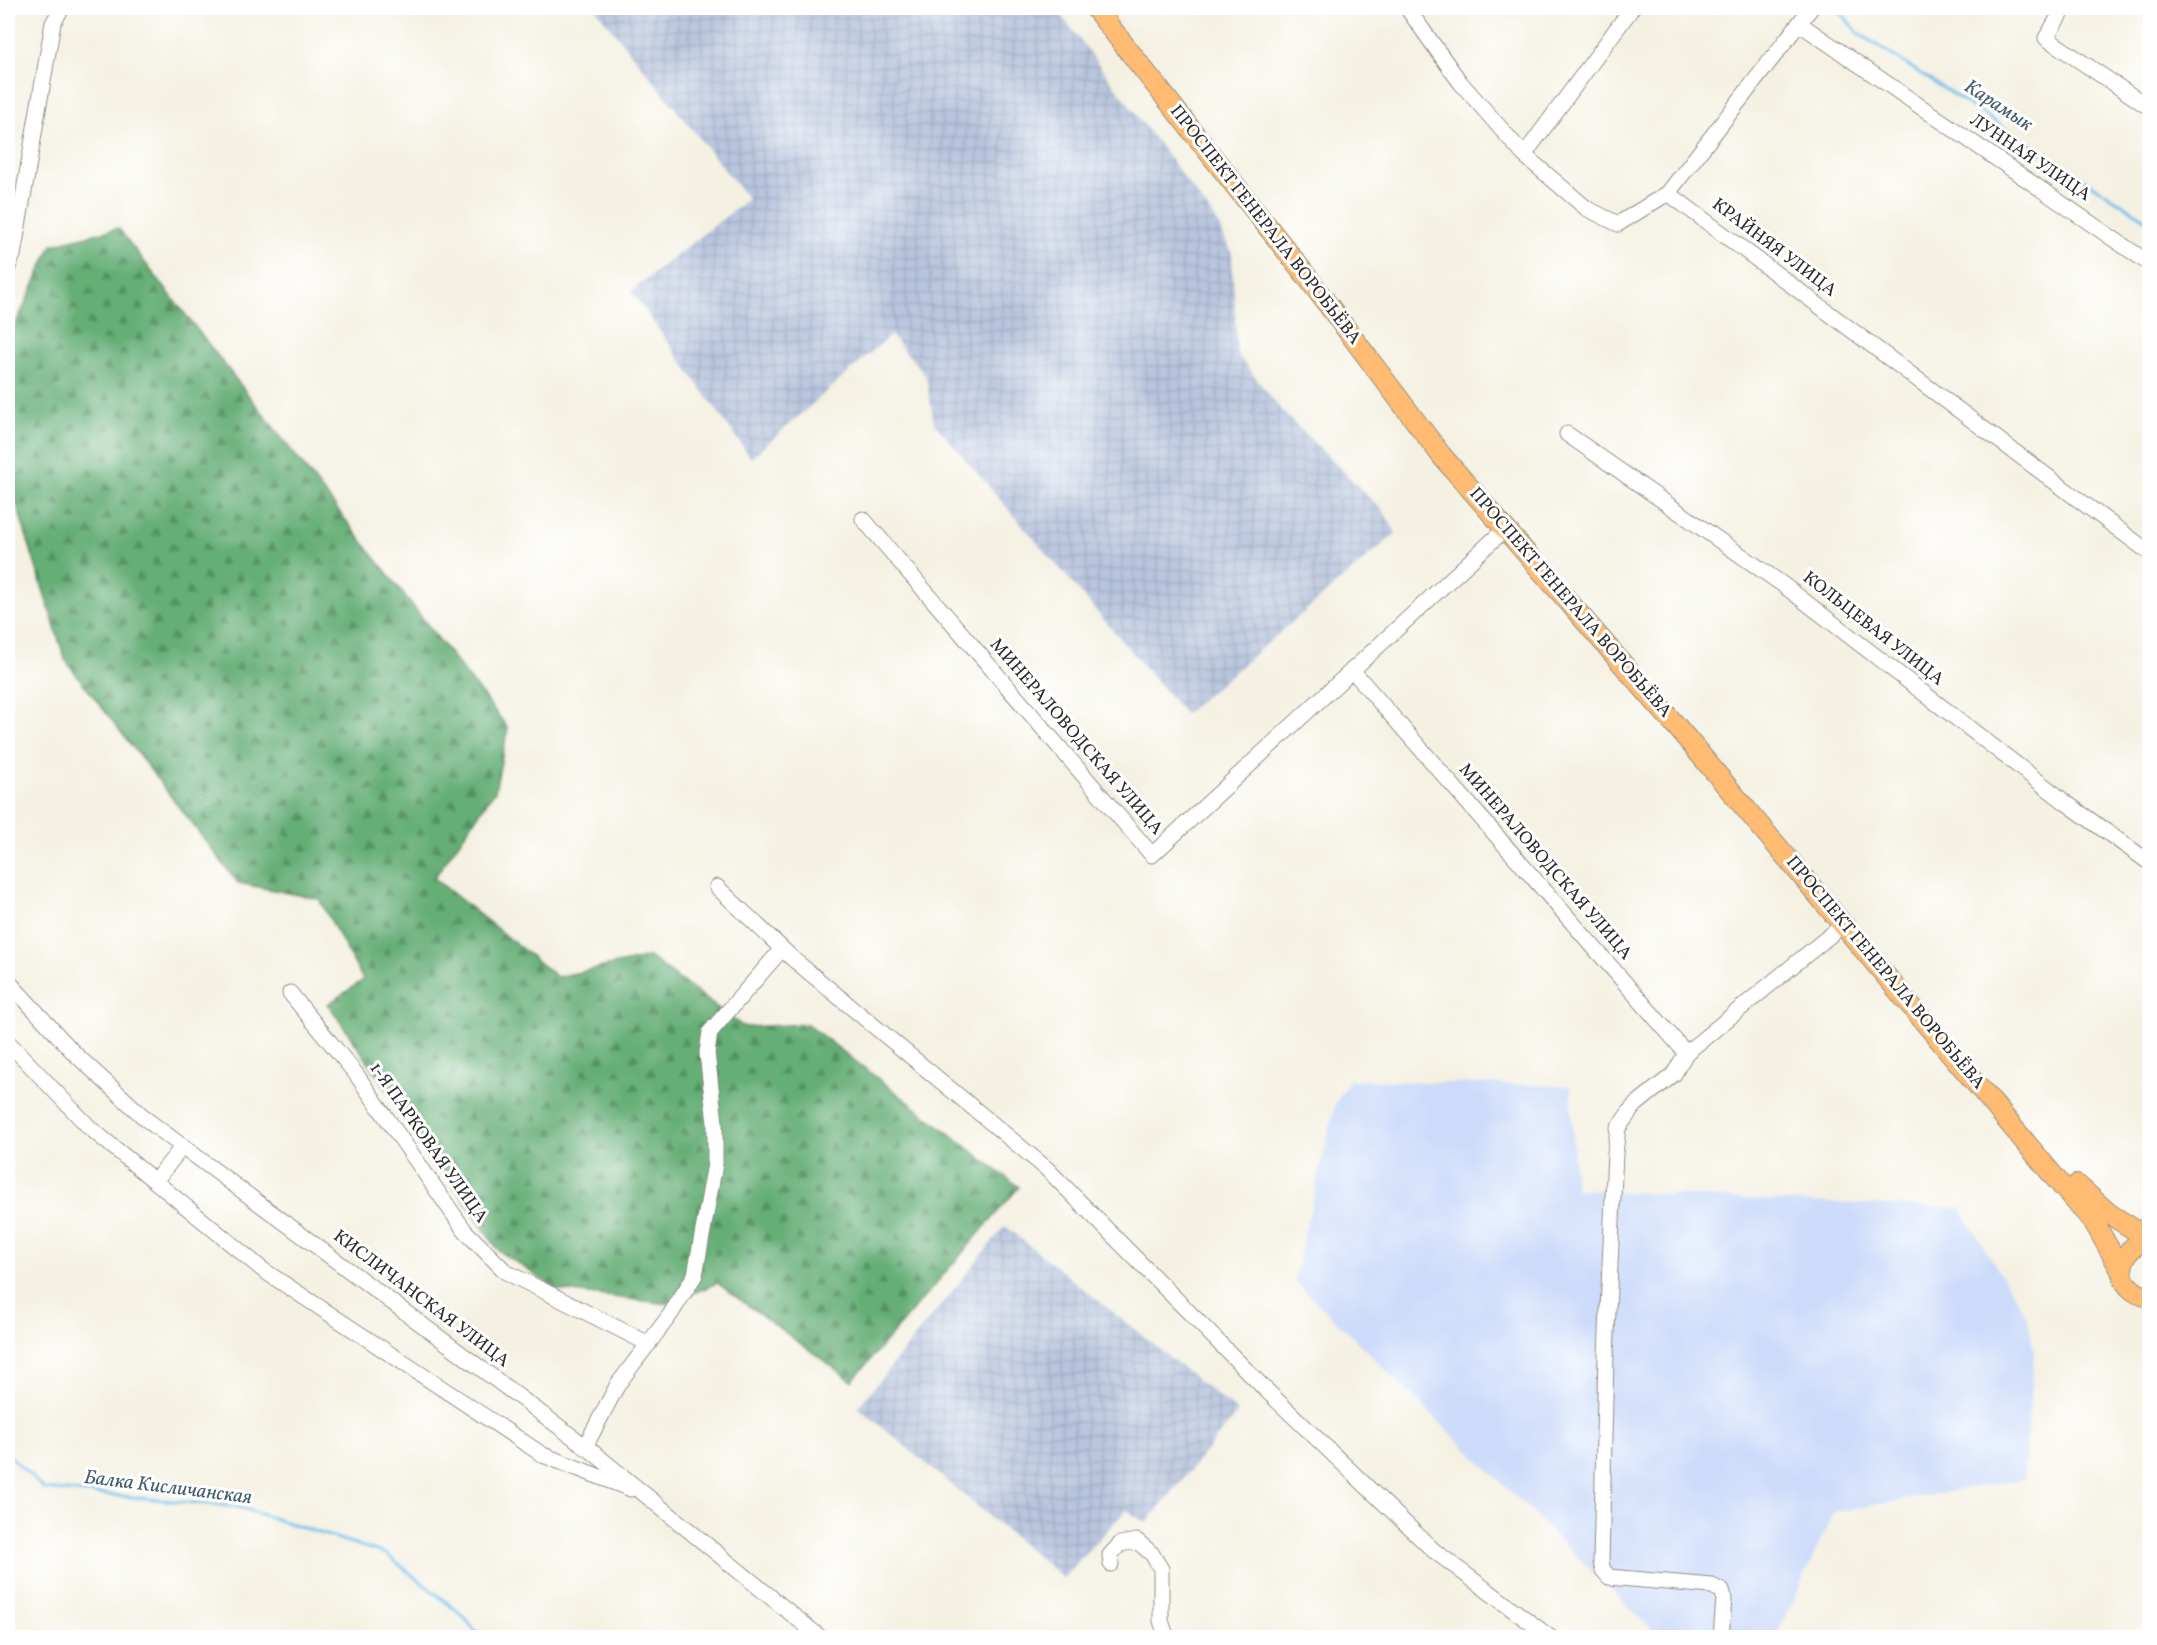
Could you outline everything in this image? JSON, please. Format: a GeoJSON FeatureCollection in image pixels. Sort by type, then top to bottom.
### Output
{"type":"FeatureCollection","features":[{"type":"Feature","properties":{"kind":"main road","name":"ПРОСПЕКТ ГЕНЕРАЛА ВОРОБЬЁВА"},"geometry":{"type":"LineString","coordinates":[[1095,8],[1304,273],[1440,455],[1678,728],[2066,1182]]}},
{"type":"Feature","properties":{"kind":"main road","name":"ПРОСПЕКТ ГЕНЕРАЛА ВОРОБЬЁВА"},"geometry":{"type":"LineString","coordinates":[[1106,8],[1452,453],[2066,1182]]}},
{"type":"Feature","properties":{"kind":"main road"},"geometry":{"type":"LineString","coordinates":[[2066,1182],[2149,1239]]}},
{"type":"Feature","properties":{"kind":"main road"},"geometry":{"type":"LineString","coordinates":[[2066,1182],[2094,1222],[2126,1283],[2135,1292],[2147,1298]]}},
{"type":"Feature","properties":{"kind":"main road"},"geometry":{"type":"LineString","coordinates":[[2122,1272],[2127,1252],[2138,1242],[2149,1239]]}},
{"type":"Feature","properties":{"kind":"street"},"geometry":{"type":"LineString","coordinates":[[8,267],[13,255],[53,23],[62,8]]}},
{"type":"Feature","properties":{"kind":"street"},"geometry":{"type":"LineString","coordinates":[[1407,8],[1460,82],[1524,155],[1586,208],[1618,224],[1668,193],[1811,8]]}},
{"type":"Feature","properties":{"kind":"street"},"geometry":{"type":"LineString","coordinates":[[1524,155],[1632,8]]}},
{"type":"Feature","properties":{"kind":"street"},"geometry":{"type":"LineString","coordinates":[[2064,8],[2046,38],[2150,108]]}},
{"type":"Feature","properties":{"kind":"street","name":"ЛУННАЯ УЛИЦА"},"geometry":{"type":"LineString","coordinates":[[1800,24],[2150,264]]}},
{"type":"Feature","properties":{"kind":"street","name":"КРАЙНЯЯ УЛИЦА"},"geometry":{"type":"LineString","coordinates":[[1668,193],[2150,553]]}},
{"type":"Feature","properties":{"kind":"street","name":"КОЛЬЦЕВАЯ УЛИЦА"},"geometry":{"type":"LineString","coordinates":[[1567,434],[1782,584],[2065,802],[2150,863]]}},
{"type":"Feature","properties":{"kind":"street","name":"МИНЕРАЛОВОДСКАЯ УЛИЦА"},"geometry":{"type":"LineString","coordinates":[[863,519],[1152,855],[1505,530]]}},
{"type":"Feature","properties":{"kind":"street","name":"МИНЕРАЛОВОДСКАЯ УЛИЦА"},"geometry":{"type":"LineString","coordinates":[[1352,670],[1686,1053]]}},
{"type":"Feature","properties":{"kind":"street"},"geometry":{"type":"LineString","coordinates":[[717,886],[782,949],[1047,1169],[1263,1387],[1433,1550],[1551,1638]]}},
{"type":"Feature","properties":{"kind":"street"},"geometry":{"type":"LineString","coordinates":[[1721,1638],[1724,1598],[1722,1592],[1712,1586],[1609,1577],[1603,1570],[1600,1554],[1607,1344],[1618,1128],[1634,1106],[1674,1074],[1686,1053],[1844,924]]}},
{"type":"Feature","properties":{"kind":"street"},"geometry":{"type":"LineString","coordinates":[[585,1447],[618,1384],[649,1344],[695,1275],[715,1164],[715,1123],[707,1053],[710,1032],[782,949]]}},
{"type":"Feature","properties":{"kind":"street","name":"КИСЛИЧАНСКАЯ УЛИЦА"},"geometry":{"type":"LineString","coordinates":[[8,981],[74,1053],[147,1119],[585,1447],[821,1638]]}},
{"type":"Feature","properties":{"kind":"street","name":"1-Я ПАРКОВАЯ УЛИЦА"},"geometry":{"type":"LineString","coordinates":[[290,993],[356,1074],[465,1232],[506,1272],[649,1344]]}},
{"type":"Feature","properties":{"kind":"street"},"geometry":{"type":"LineString","coordinates":[[8,1042],[90,1128],[263,1270],[543,1455],[645,1495]]}},
{"type":"Feature","properties":{"kind":"street"},"geometry":{"type":"LineString","coordinates":[[155,1181],[183,1146]]}},
{"type":"Feature","properties":{"kind":"street"},"geometry":{"type":"LineString","coordinates":[[1111,1564],[1110,1555],[1120,1544],[1137,1541],[1152,1554],[1161,1569],[1161,1622],[1167,1638]]}},
{"type":"Feature","properties":{"kind":"shaded area"},"geometry":{"type":"Polygon","coordinates":[[[595,8],[1056,8],[1216,220],[1232,254],[1237,354],[1283,412],[1384,512],[1396,533],[1185,714],[934,423],[926,376],[891,335],[751,458],[631,291],[748,199],[595,8]]]}},
{"type":"Feature","properties":{"kind":"shaded area"},"geometry":{"type":"Polygon","coordinates":[[[1350,1080],[1571,1086],[1575,1189],[1758,1200],[1960,1208],[2028,1318],[2034,1354],[2023,1479],[1834,1512],[1776,1637],[1659,1637],[1294,1280],[1335,1104],[1350,1080]]]}},
{"type":"Feature","properties":{"kind":"shaded area"},"geometry":{"type":"Polygon","coordinates":[[[1005,1226],[1238,1412],[1147,1523],[1126,1510],[1063,1578],[858,1407],[1005,1226]]]}},
{"type":"Feature","properties":{"kind":"green space"},"geometry":{"type":"Polygon","coordinates":[[[118,228],[508,728],[495,791],[434,878],[557,977],[649,957],[744,1027],[807,1024],[1019,1187],[852,1381],[717,1283],[668,1304],[558,1290],[499,1251],[328,1004],[363,980],[319,899],[238,883],[65,660],[8,477],[8,341],[52,245],[118,228]]]}},
{"type":"Feature","properties":{"kind":"waterway","name":"Карамык"},"geometry":{"type":"LineString","coordinates":[[1837,8],[1858,33],[2150,222]]}},
{"type":"Feature","properties":{"kind":"waterway","name":"Балка Кисличанская"},"geometry":{"type":"LineString","coordinates":[[8,1454],[44,1489],[238,1507],[386,1554],[461,1614],[482,1638]]}}]}
